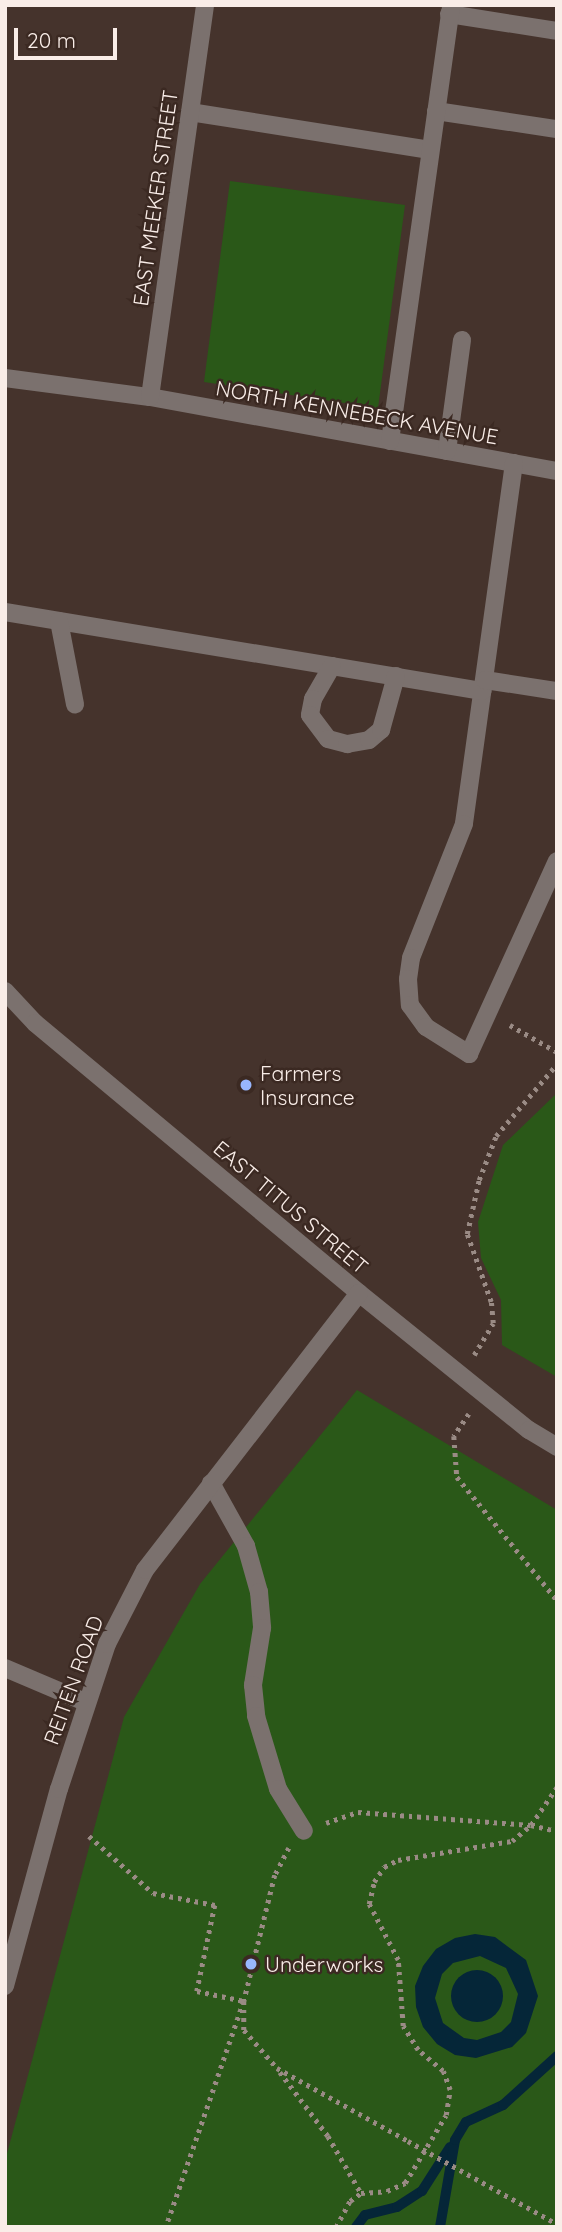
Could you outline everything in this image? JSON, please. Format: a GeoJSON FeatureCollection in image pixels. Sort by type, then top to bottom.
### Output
{"type":"FeatureCollection","features":[{"type":"Feature","properties":{"kind":"street","name":"EAST MEEKER STREET"},"geometry":{"type":"LineString","coordinates":[[150,397],[205,5]]}},
{"type":"Feature","properties":{"kind":"street"},"geometry":{"type":"LineString","coordinates":[[390,441],[450,10],[557,31]]}},
{"type":"Feature","properties":{"kind":"street"},"geometry":{"type":"LineString","coordinates":[[436,111],[557,129]]}},
{"type":"Feature","properties":{"kind":"street"},"geometry":{"type":"LineString","coordinates":[[190,112],[430,150]]}},
{"type":"Feature","properties":{"kind":"street"},"geometry":{"type":"LineString","coordinates":[[447,451],[462,340]]}},
{"type":"Feature","properties":{"kind":"street","name":"NORTH KENNEBECK AVENUE"},"geometry":{"type":"LineString","coordinates":[[5,378],[150,397],[557,471]]}},
{"type":"Feature","properties":{"kind":"street"},"geometry":{"type":"LineString","coordinates":[[514,463],[464,824],[411,958],[408,979],[410,1005],[426,1027],[469,1055],[557,861]]}},
{"type":"Feature","properties":{"kind":"street"},"geometry":{"type":"LineString","coordinates":[[5,612],[396,676],[557,691]]}},
{"type":"Feature","properties":{"kind":"street"},"geometry":{"type":"LineString","coordinates":[[60,621],[75,704]]}},
{"type":"Feature","properties":{"kind":"street"},"geometry":{"type":"LineString","coordinates":[[332,666],[313,699],[310,715],[328,739],[347,744],[369,740],[382,730],[396,676]]}},
{"type":"Feature","properties":{"kind":"street","name":"EAST TITUS STREET"},"geometry":{"type":"LineString","coordinates":[[5,991],[35,1023],[359,1293],[484,1394],[557,1447]]}},
{"type":"Feature","properties":{"kind":"street","name":"REITEN ROAD"},"geometry":{"type":"LineString","coordinates":[[5,1986],[85,1702],[107,1644],[145,1570],[359,1293]]}},
{"type":"Feature","properties":{"kind":"street"},"geometry":{"type":"LineString","coordinates":[[211,1483],[246,1546],[259,1591],[262,1628],[253,1685],[256,1717],[278,1789],[304,1830]]}},
{"type":"Feature","properties":{"kind":"street"},"geometry":{"type":"LineString","coordinates":[[5,1668],[85,1702]]}},
{"type":"Feature","properties":{"kind":"path"},"geometry":{"type":"LineString","coordinates":[[488,1013],[557,1052]]}},
{"type":"Feature","properties":{"kind":"path"},"geometry":{"type":"LineString","coordinates":[[460,1375],[493,1323],[491,1302],[467,1234],[479,1180],[496,1136],[557,1064]]}},
{"type":"Feature","properties":{"kind":"path"},"geometry":{"type":"LineString","coordinates":[[484,1394],[454,1436],[457,1477],[557,1600]]}},
{"type":"Feature","properties":{"kind":"path"},"geometry":{"type":"LineString","coordinates":[[336,2227],[350,2202],[361,2193],[387,2191],[405,2183],[446,2115],[450,2090],[443,2071],[418,2050],[403,2026],[398,1960],[369,1904],[374,1882],[384,1867],[398,1860],[512,1841],[531,1825],[557,1787]]}},
{"type":"Feature","properties":{"kind":"path"},"geometry":{"type":"LineString","coordinates":[[166,2227],[244,2001],[275,1875],[304,1830],[358,1812],[531,1825],[557,1831]]}},
{"type":"Feature","properties":{"kind":"path"},"geometry":{"type":"LineString","coordinates":[[89,1836],[153,1892],[215,1905],[197,1991],[244,2001]]}},
{"type":"Feature","properties":{"kind":"path"},"geometry":{"type":"LineString","coordinates":[[244,2001],[244,2030],[277,2068],[328,2136],[361,2193]]}},
{"type":"Feature","properties":{"kind":"path"},"geometry":{"type":"LineString","coordinates":[[277,2068],[557,2224]]}},
{"type":"Feature","properties":{"kind":"green space"},"geometry":{"type":"Polygon","coordinates":[[[230,181],[405,205],[378,408],[204,382],[230,181]]]}},
{"type":"Feature","properties":{"kind":"green space"},"geometry":{"type":"Polygon","coordinates":[[[557,1093],[557,1377],[502,1345],[501,1300],[481,1258],[478,1222],[503,1145],[557,1093]]]}},
{"type":"Feature","properties":{"kind":"green space"},"geometry":{"type":"Polygon","coordinates":[[[357,1390],[557,1510],[557,2227],[5,2227],[5,2161],[124,1717],[200,1584],[357,1390]]]}},
{"type":"Feature","properties":{"kind":"water"},"geometry":{"type":"Polygon","coordinates":[[[475,1934],[495,1937],[526,1960],[538,1996],[526,2033],[512,2047],[476,2058],[455,2055],[437,2044],[423,2027],[416,2007],[415,1986],[423,1966],[436,1949],[455,1938],[475,1934]],[[480,1956],[453,1963],[442,1974],[435,1998],[443,2023],[464,2038],[477,2040],[501,2032],[511,2022],[518,1994],[506,1968],[480,1956]]]}},
{"type":"Feature","properties":{"kind":"water"},"geometry":{"type":"Polygon","coordinates":[[[477,1970],[487,1972],[495,1978],[501,1986],[501,2006],[495,2014],[487,2020],[477,2022],[467,2020],[459,2014],[453,2006],[451,1996],[453,1986],[459,1978],[467,1972],[477,1970]]]}},
{"type":"Feature","properties":{"kind":"waterway"},"geometry":{"type":"LineString","coordinates":[[440,2227],[455,2140],[466,2122],[503,2105],[557,2056]]}},
{"type":"Feature","properties":{"kind":"waterway"},"geometry":{"type":"LineString","coordinates":[[356,2227],[365,2215],[397,2207],[422,2191],[450,2147]]}},
{"type":"Feature","properties":{"kind":"place","name":"Farmers Insurance"},"geometry":{"type":"Point","coordinates":[246,1085]}},
{"type":"Feature","properties":{"kind":"place","name":"Underworks"},"geometry":{"type":"Point","coordinates":[251,1964]}}]}
